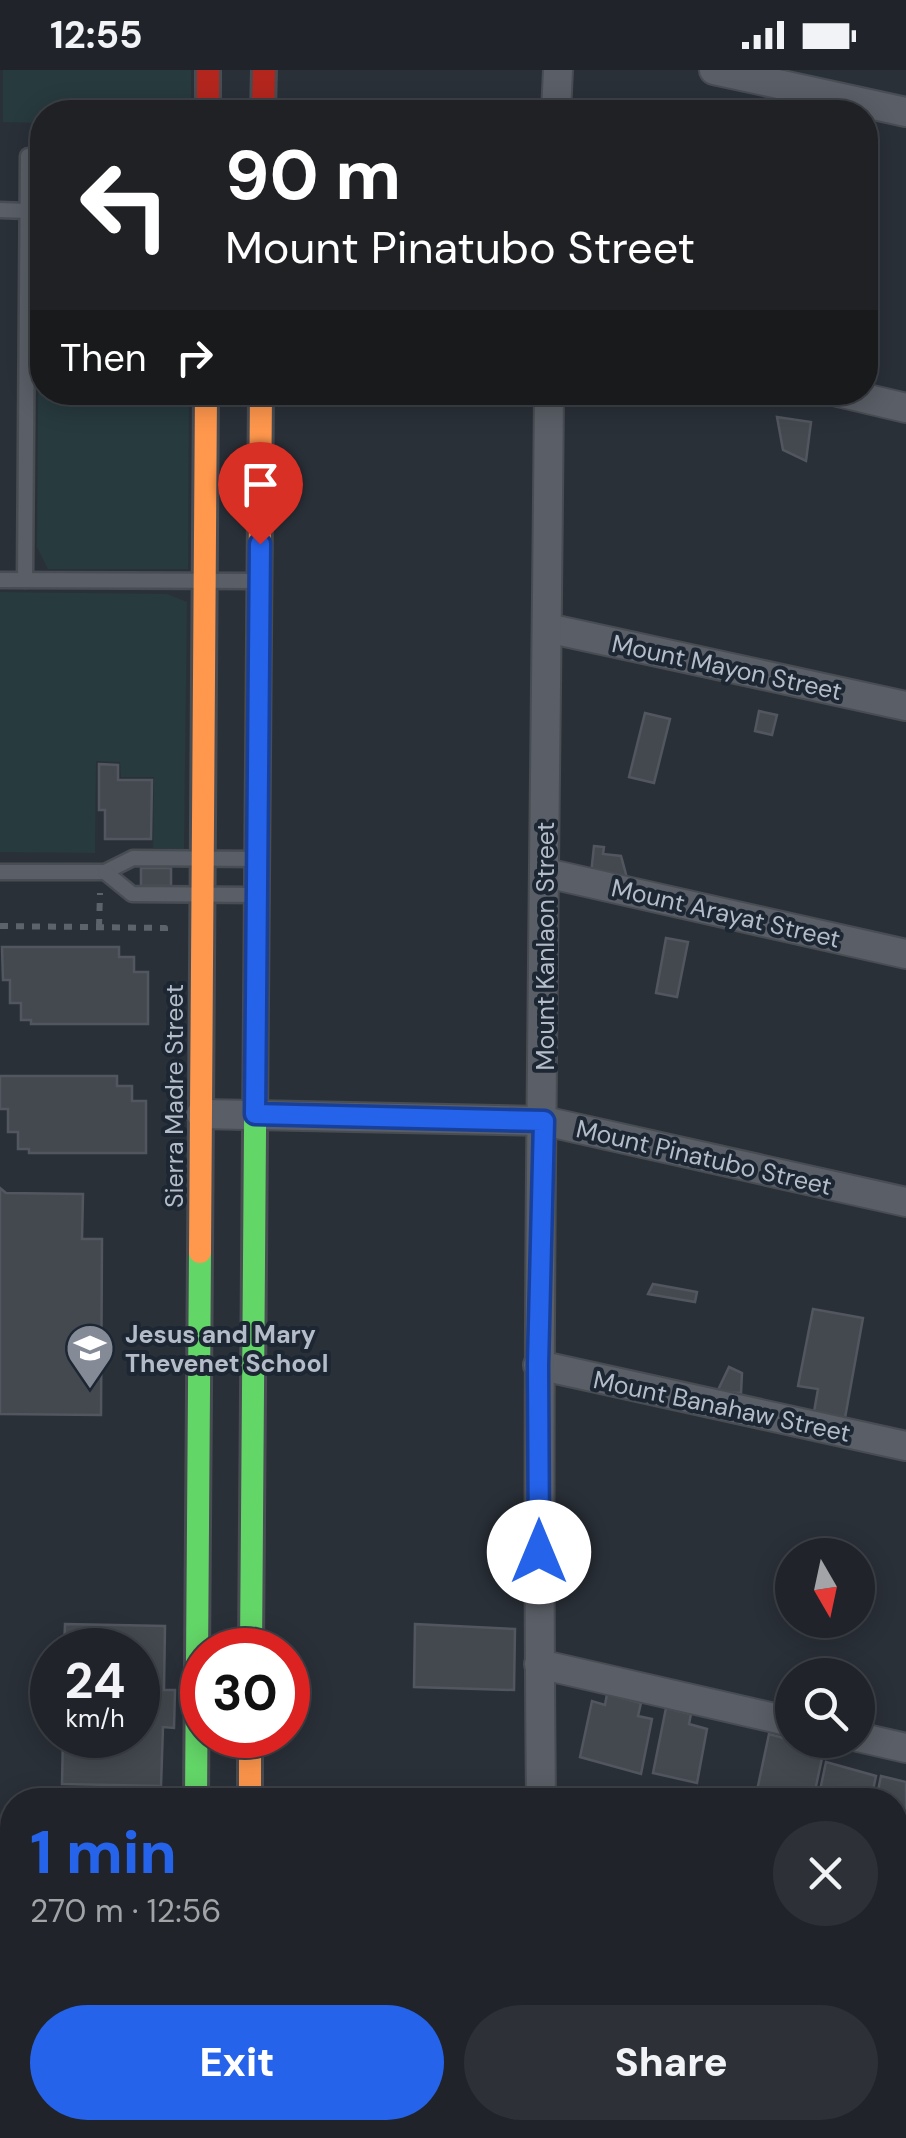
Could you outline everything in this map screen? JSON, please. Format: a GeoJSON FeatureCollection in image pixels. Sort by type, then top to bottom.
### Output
{"type":"FeatureCollection","features":[{"type":"Feature","properties":{"kind":"street"},"geometry":{"type":"LineString","coordinates":[[208,70],[208,100]]}},
{"type":"Feature","properties":{"kind":"street"},"geometry":{"type":"LineString","coordinates":[[264,70],[264,100]]}},
{"type":"Feature","properties":{"kind":"street"},"geometry":{"type":"LineString","coordinates":[[557,100],[558,70]]}},
{"type":"Feature","properties":{"kind":"street"},"geometry":{"type":"LineString","coordinates":[[714,70],[851,100]]}},
{"type":"Feature","properties":{"kind":"street"},"geometry":{"type":"LineString","coordinates":[[878,106],[906,112]]}},
{"type":"Feature","properties":{"kind":"street"},"geometry":{"type":"LineString","coordinates":[[878,401],[906,408]]}},
{"type":"Feature","properties":{"kind":"street","name":"Sierra Madre Street"},"geometry":{"type":"LineString","coordinates":[[196,1788],[206,405]]}},
{"type":"Feature","properties":{"kind":"street"},"geometry":{"type":"LineString","coordinates":[[251,1628],[261,405]]}},
{"type":"Feature","properties":{"kind":"street","name":"Mount Kanlaon Street"},"geometry":{"type":"LineString","coordinates":[[541,1788],[538,1365],[544,1121],[549,405]]}},
{"type":"Feature","properties":{"kind":"street","name":"Mount Mayon Street"},"geometry":{"type":"LineString","coordinates":[[547,628],[906,706]]}},
{"type":"Feature","properties":{"kind":"street","name":"Mount Arayat Street"},"geometry":{"type":"LineString","coordinates":[[546,873],[906,954]]}},
{"type":"Feature","properties":{"kind":"street","name":"Mount Pinatubo Street"},"geometry":{"type":"LineString","coordinates":[[201,1114],[544,1121],[906,1202]]}},
{"type":"Feature","properties":{"kind":"street","name":"Mount Banahaw Street"},"geometry":{"type":"LineString","coordinates":[[538,1365],[906,1446]]}},
{"type":"Feature","properties":{"kind":"street"},"geometry":{"type":"LineString","coordinates":[[539,1664],[775,1718]]}},
{"type":"Feature","properties":{"kind":"street"},"geometry":{"type":"LineString","coordinates":[[875,1741],[906,1748]]}},
{"type":"Feature","properties":{"kind":"street"},"geometry":{"type":"LineString","coordinates":[[250,1758],[250,1788]]}},
{"type":"Feature","properties":{"kind":"lane"},"geometry":{"type":"LineString","coordinates":[[25,580],[28,156]]}},
{"type":"Feature","properties":{"kind":"lane"},"geometry":{"type":"LineString","coordinates":[[0,210],[28,211]]}},
{"type":"Feature","properties":{"kind":"lane"},"geometry":{"type":"LineString","coordinates":[[0,580],[259,581]]}},
{"type":"Feature","properties":{"kind":"lane"},"geometry":{"type":"LineString","coordinates":[[0,872],[106,872],[133,858],[257,859]]}},
{"type":"Feature","properties":{"kind":"lane"},"geometry":{"type":"LineString","coordinates":[[106,872],[132,894],[257,895]]}},
{"type":"Feature","properties":{"kind":"path"},"geometry":{"type":"LineString","coordinates":[[0,926],[165,928],[165,946]]}},
{"type":"Feature","properties":{"kind":"green space"},"geometry":{"type":"Polygon","coordinates":[[[3,70],[191,70],[191,100],[30,100],[30,123],[3,122],[3,70]]]}},
{"type":"Feature","properties":{"kind":"green space"},"geometry":{"type":"Polygon","coordinates":[[[38,405],[189,405],[188,569],[48,569],[37,547],[38,405]]]}},
{"type":"Feature","properties":{"kind":"green space"},"geometry":{"type":"Polygon","coordinates":[[[0,592],[167,594],[187,602],[184,849],[153,848],[154,777],[121,777],[120,762],[96,761],[95,853],[0,852],[0,592]]]}},
{"type":"Feature","properties":{"kind":"building"},"geometry":{"type":"Polygon","coordinates":[[[777,417],[811,422],[806,461],[783,450],[777,417]]]}},
{"type":"Feature","properties":{"kind":"building"},"geometry":{"type":"Polygon","coordinates":[[[759,711],[777,715],[772,735],[755,731],[759,711]]]}},
{"type":"Feature","properties":{"kind":"building"},"geometry":{"type":"Polygon","coordinates":[[[645,713],[670,719],[654,783],[629,777],[645,713]]]}},
{"type":"Feature","properties":{"kind":"building"},"geometry":{"type":"Polygon","coordinates":[[[99,764],[118,765],[118,780],[152,780],[151,839],[105,839],[105,810],[99,810],[99,764]]]}},
{"type":"Feature","properties":{"kind":"building"},"geometry":{"type":"Polygon","coordinates":[[[594,846],[604,847],[603,854],[621,856],[627,878],[591,874],[594,846]]]}},
{"type":"Feature","properties":{"kind":"building"},"geometry":{"type":"Polygon","coordinates":[[[141,868],[171,868],[171,886],[141,886],[141,868]]]}},
{"type":"Feature","properties":{"kind":"building"},"geometry":{"type":"Polygon","coordinates":[[[666,938],[688,942],[677,997],[656,993],[666,938]]]}},
{"type":"Feature","properties":{"kind":"building"},"geometry":{"type":"Polygon","coordinates":[[[2,947],[119,947],[119,957],[134,957],[134,972],[148,972],[148,1024],[31,1024],[31,1020],[21,1020],[21,1003],[10,1003],[10,980],[3,980],[2,947]]]}},
{"type":"Feature","properties":{"kind":"building"},"geometry":{"type":"Polygon","coordinates":[[[0,1076],[117,1076],[117,1086],[132,1086],[132,1101],[146,1101],[146,1153],[29,1153],[29,1149],[18,1149],[18,1132],[8,1132],[8,1109],[0,1109],[0,1076]]]}},
{"type":"Feature","properties":{"kind":"building"},"geometry":{"type":"Polygon","coordinates":[[[0,1188],[6,1193],[83,1194],[82,1239],[102,1239],[101,1415],[0,1414],[0,1188]]]}},
{"type":"Feature","properties":{"kind":"building"},"geometry":{"type":"Polygon","coordinates":[[[653,1284],[697,1292],[695,1302],[648,1294],[653,1284]]]}},
{"type":"Feature","properties":{"kind":"building"},"geometry":{"type":"Polygon","coordinates":[[[813,1309],[863,1318],[845,1418],[814,1412],[818,1389],[798,1386],[813,1309]]]}},
{"type":"Feature","properties":{"kind":"building"},"geometry":{"type":"Polygon","coordinates":[[[729,1367],[742,1373],[741,1393],[717,1392],[729,1367]]]}},
{"type":"Feature","properties":{"kind":"building"},"geometry":{"type":"Polygon","coordinates":[[[65,1624],[165,1626],[164,1690],[175,1690],[174,1728],[163,1727],[161,1786],[62,1784],[63,1758],[160,1758],[160,1628],[65,1628],[65,1624]]]}},
{"type":"Feature","properties":{"kind":"building"},"geometry":{"type":"Polygon","coordinates":[[[415,1624],[515,1629],[514,1690],[414,1687],[415,1624]]]}},
{"type":"Feature","properties":{"kind":"building"},"geometry":{"type":"Polygon","coordinates":[[[607,1694],[641,1703],[638,1716],[652,1719],[641,1774],[580,1757],[592,1701],[605,1705],[607,1694]]]}},
{"type":"Feature","properties":{"kind":"building"},"geometry":{"type":"Polygon","coordinates":[[[666,1708],[691,1714],[689,1724],[707,1729],[697,1783],[653,1773],[666,1708]]]}},
{"type":"Feature","properties":{"kind":"building"},"geometry":{"type":"Polygon","coordinates":[[[769,1734],[775,1736],[775,1758],[822,1758],[816,1788],[758,1788],[769,1734]]]}},
{"type":"Feature","properties":{"kind":"building"},"geometry":{"type":"Polygon","coordinates":[[[826,1762],[876,1776],[874,1788],[821,1788],[826,1762]]]}},
{"type":"Feature","properties":{"kind":"building"},"geometry":{"type":"Polygon","coordinates":[[[881,1776],[906,1782],[906,1788],[878,1788],[881,1776]]]}},
{"type":"Feature","properties":{"kind":"traffic: fast"},"geometry":{"type":"LineString","coordinates":[[251,1628],[256,1003]]}},
{"type":"Feature","properties":{"kind":"traffic: fast"},"geometry":{"type":"LineString","coordinates":[[196,1788],[200,1252]]}},
{"type":"Feature","properties":{"kind":"traffic: slow"},"geometry":{"type":"LineString","coordinates":[[200,1252],[206,405]]}},
{"type":"Feature","properties":{"kind":"traffic: slow"},"geometry":{"type":"LineString","coordinates":[[256,1003],[261,405]]}},
{"type":"Feature","properties":{"kind":"traffic: slow"},"geometry":{"type":"LineString","coordinates":[[250,1758],[250,1788]]}},
{"type":"Feature","properties":{"kind":"traffic: jam"},"geometry":{"type":"LineString","coordinates":[[208,70],[208,100]]}},
{"type":"Feature","properties":{"kind":"traffic: jam"},"geometry":{"type":"LineString","coordinates":[[263,100],[264,70]]}},
{"type":"Feature","properties":{"kind":"place","name":"Jesus and Mary Thevenet School"},"geometry":{"type":"Point","coordinates":[90,1390]}},
{"type":"Feature","properties":{"kind":"route"},"geometry":{"type":"LineString","coordinates":[[260,544],[255,1114],[544,1121],[538,1365],[539,1552]]}}]}
